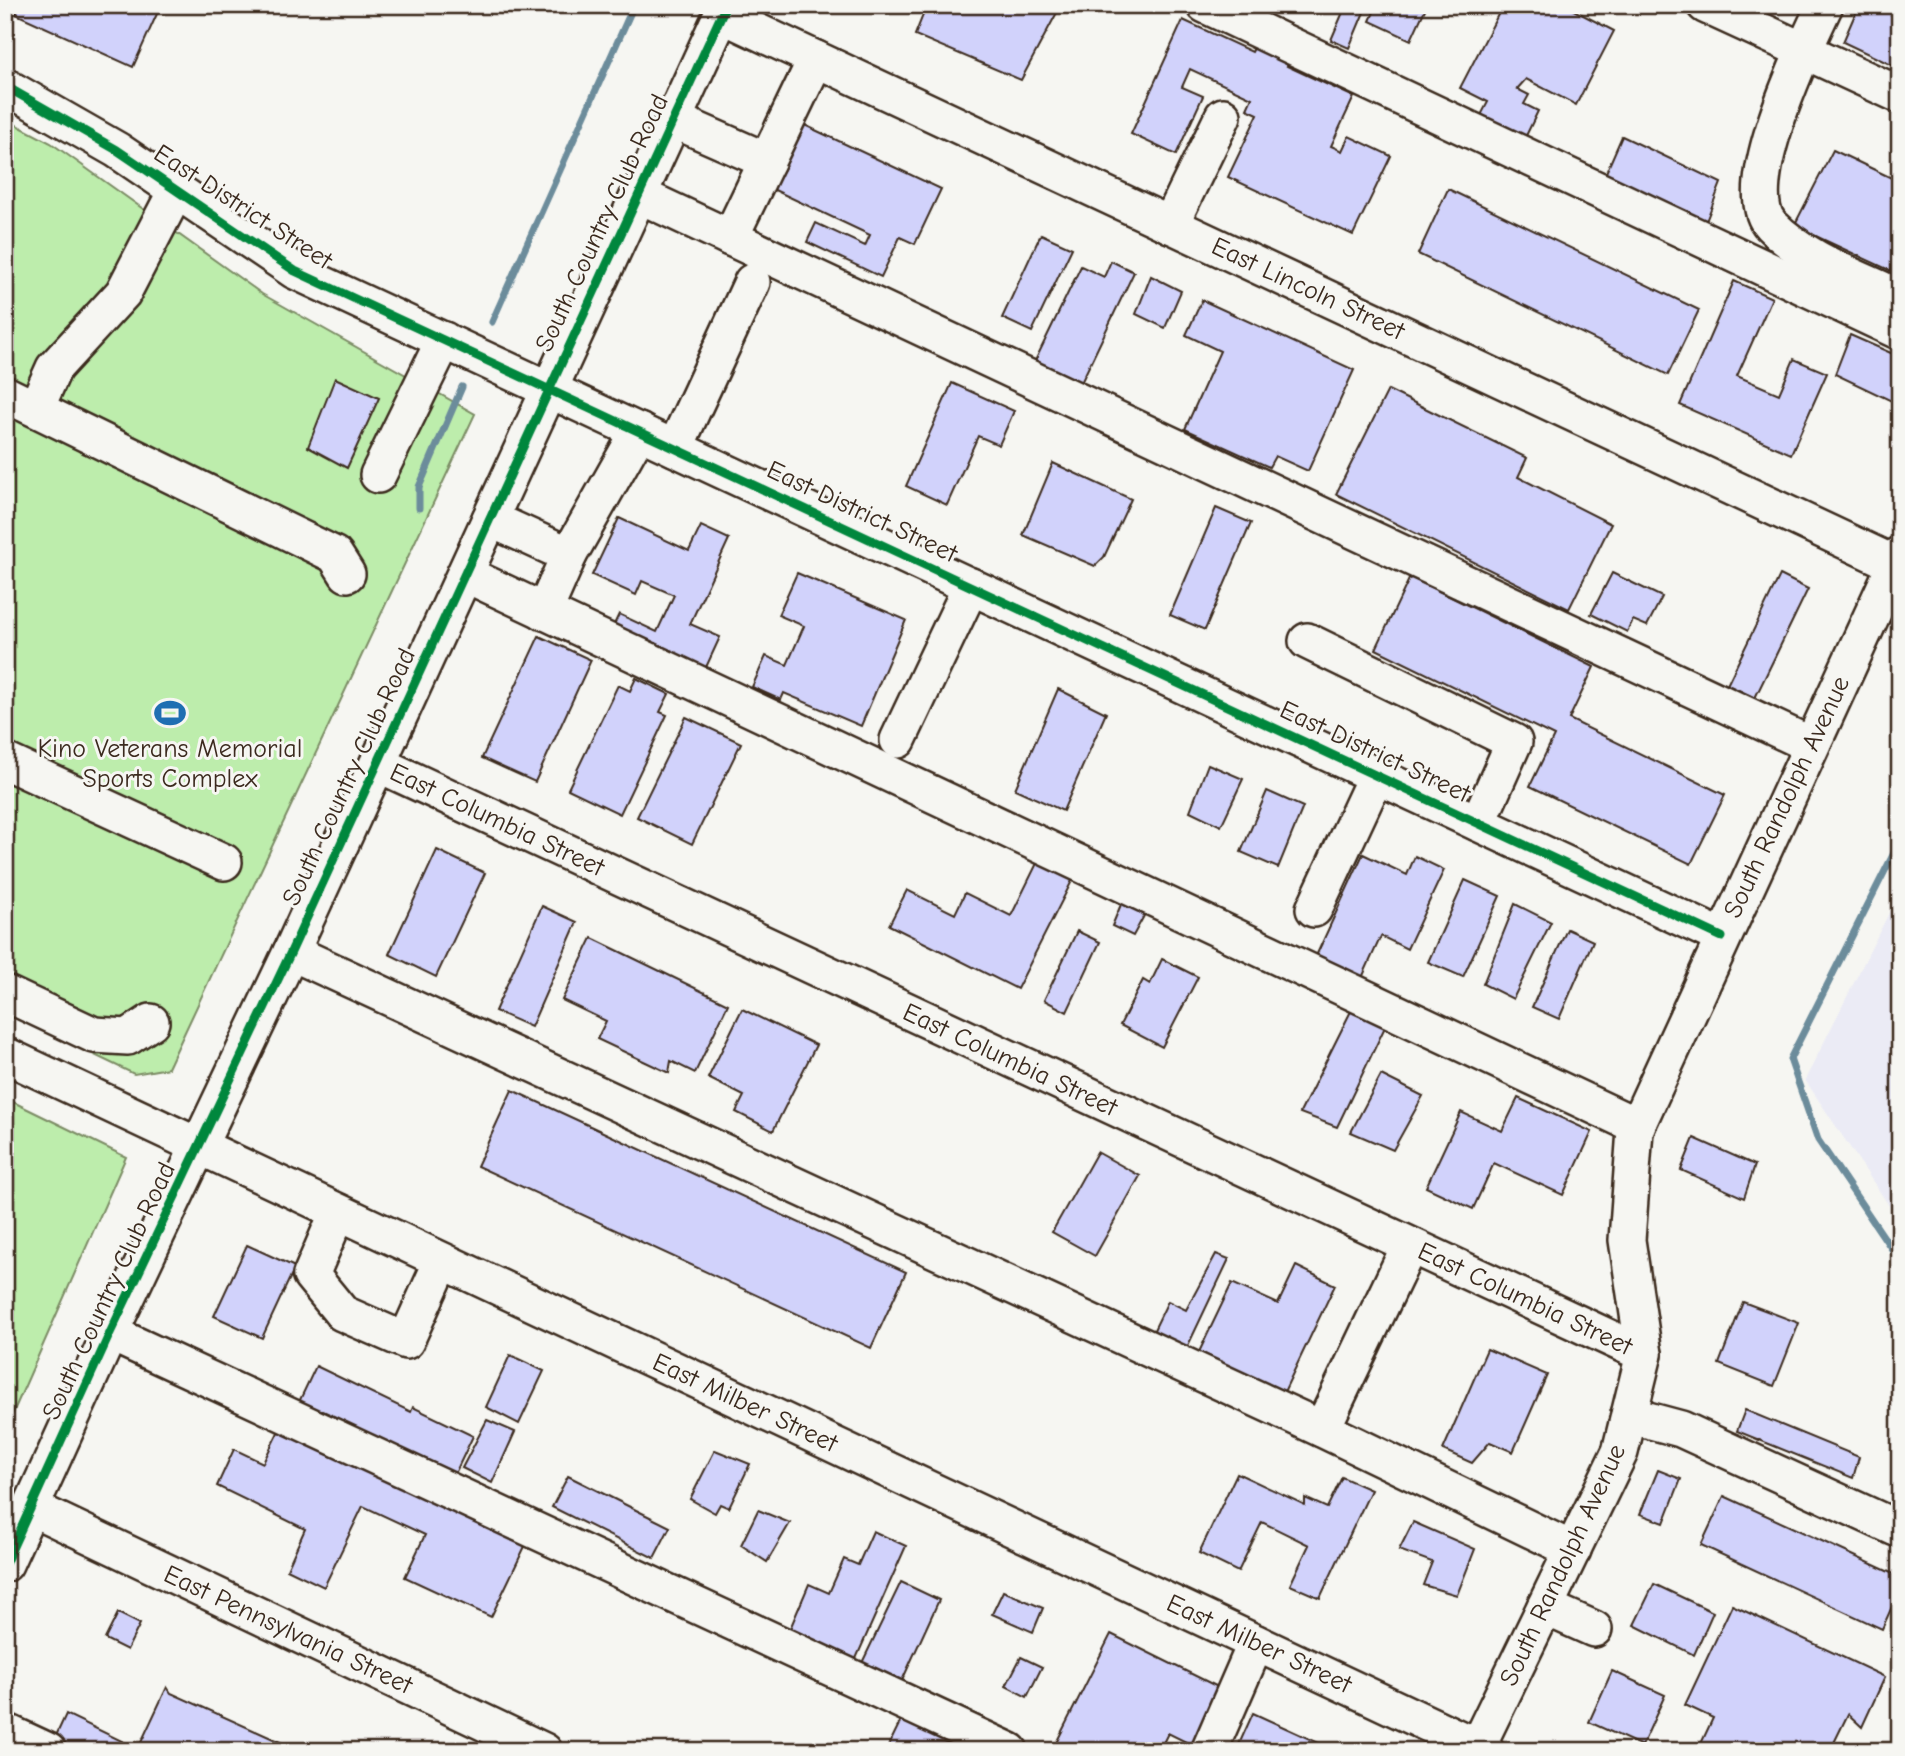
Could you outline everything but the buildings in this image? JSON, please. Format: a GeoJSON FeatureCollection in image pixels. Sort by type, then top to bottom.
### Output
{"type":"FeatureCollection","features":[{"type":"Feature","properties":{"kind":"street"},"geometry":{"type":"LineString","coordinates":[[1205,5],[1900,332]]}},
{"type":"Feature","properties":{"kind":"street"},"geometry":{"type":"LineString","coordinates":[[1705,5],[1900,95]]}},
{"type":"Feature","properties":{"kind":"street"},"geometry":{"type":"LineString","coordinates":[[1825,5],[1768,141],[1760,208],[1769,223],[1803,251],[1900,298]]}},
{"type":"Feature","properties":{"kind":"street","name":"East Lincoln Street"},"geometry":{"type":"LineString","coordinates":[[724,10],[816,59],[1170,225],[1897,559]]}},
{"type":"Feature","properties":{"kind":"street","name":"South Country Club Road"},"geometry":{"type":"LineString","coordinates":[[5,1564],[110,1333],[200,1147],[378,764],[724,10]]}},
{"type":"Feature","properties":{"kind":"street"},"geometry":{"type":"LineString","coordinates":[[730,238],[816,59]]}},
{"type":"Feature","properties":{"kind":"street","name":"East District Street"},"geometry":{"type":"LineString","coordinates":[[5,86],[117,150],[295,271],[1722,937]]}},
{"type":"Feature","properties":{"kind":"street"},"geometry":{"type":"LineString","coordinates":[[1170,225],[1223,116]]}},
{"type":"Feature","properties":{"kind":"street"},"geometry":{"type":"LineString","coordinates":[[674,120],[766,161]]}},
{"type":"Feature","properties":{"kind":"street"},"geometry":{"type":"LineString","coordinates":[[36,408],[54,368],[123,293],[176,191]]}},
{"type":"Feature","properties":{"kind":"street"},"geometry":{"type":"LineString","coordinates":[[639,195],[1811,745]]}},
{"type":"Feature","properties":{"kind":"street"},"geometry":{"type":"LineString","coordinates":[[675,448],[752,282]]}},
{"type":"Feature","properties":{"kind":"street"},"geometry":{"type":"LineString","coordinates":[[378,475],[444,340]]}},
{"type":"Feature","properties":{"kind":"street"},"geometry":{"type":"LineString","coordinates":[[5,394],[335,555],[347,574]]}},
{"type":"Feature","properties":{"kind":"street"},"geometry":{"type":"LineString","coordinates":[[544,612],[569,555],[639,431]]}},
{"type":"Feature","properties":{"kind":"street"},"geometry":{"type":"LineString","coordinates":[[490,519],[569,555]]}},
{"type":"Feature","properties":{"kind":"street","name":"South Randolph Avenue"},"geometry":{"type":"LineString","coordinates":[[1479,1749],[1620,1452],[1644,1354],[1627,1240],[1637,1126],[1897,559]]}},
{"type":"Feature","properties":{"kind":"street"},"geometry":{"type":"LineString","coordinates":[[465,574],[1637,1126]]}},
{"type":"Feature","properties":{"kind":"street"},"geometry":{"type":"LineString","coordinates":[[898,740],[971,586]]}},
{"type":"Feature","properties":{"kind":"street"},"geometry":{"type":"LineString","coordinates":[[1307,641],[1514,742],[1478,823]]}},
{"type":"Feature","properties":{"kind":"street"},"geometry":{"type":"LineString","coordinates":[[5,761],[224,862]]}},
{"type":"Feature","properties":{"kind":"street","name":"East Columbia Street"},"geometry":{"type":"LineString","coordinates":[[378,764],[1409,1247],[1644,1354]]}},
{"type":"Feature","properties":{"kind":"street"},"geometry":{"type":"LineString","coordinates":[[1314,909],[1376,776]]}},
{"type":"Feature","properties":{"kind":"street"},"geometry":{"type":"LineString","coordinates":[[291,952],[1322,1429],[1573,1550]]}},
{"type":"Feature","properties":{"kind":"street"},"geometry":{"type":"LineString","coordinates":[[5,993],[94,1035],[128,1037],[151,1022]]}},
{"type":"Feature","properties":{"kind":"street","name":"East Milber Street"},"geometry":{"type":"LineString","coordinates":[[5,1055],[1479,1749]]}},
{"type":"Feature","properties":{"kind":"street"},"geometry":{"type":"LineString","coordinates":[[338,1212],[311,1275],[342,1313],[405,1341],[442,1261]]}},
{"type":"Feature","properties":{"kind":"street"},"geometry":{"type":"LineString","coordinates":[[1322,1429],[1409,1247]]}},
{"type":"Feature","properties":{"kind":"street"},"geometry":{"type":"LineString","coordinates":[[110,1333],[1010,1751]]}},
{"type":"Feature","properties":{"kind":"street"},"geometry":{"type":"LineString","coordinates":[[1629,1415],[1681,1429],[1896,1528]]}},
{"type":"Feature","properties":{"kind":"street","name":"East Pennsylvania Street"},"geometry":{"type":"LineString","coordinates":[[32,1508],[544,1751]]}},
{"type":"Feature","properties":{"kind":"street"},"geometry":{"type":"LineString","coordinates":[[1545,1607],[1594,1629]]}},
{"type":"Feature","properties":{"kind":"street"},"geometry":{"type":"LineString","coordinates":[[1209,1751],[1256,1643]]}},
{"type":"Feature","properties":{"kind":"street"},"geometry":{"type":"LineString","coordinates":[[5,1731],[48,1751]]}},
{"type":"Feature","properties":{"kind":"shaded area"},"geometry":{"type":"Polygon","coordinates":[[[1900,891],[1900,1222],[1805,1080],[1900,891]]]}},
{"type":"Feature","properties":{"kind":"green space","name":"Kino Veterans Memorial Sports Complex"},"geometry":{"type":"Polygon","coordinates":[[[5,119],[51,143],[262,294],[475,414],[168,1068],[134,1074],[5,1012],[5,119]]]}},
{"type":"Feature","properties":{"kind":"green space"},"geometry":{"type":"Polygon","coordinates":[[[5,1098],[126,1157],[5,1431],[5,1098]]]}},
{"type":"Feature","properties":{"kind":"waterway"},"geometry":{"type":"LineString","coordinates":[[492,322],[634,5]]}},
{"type":"Feature","properties":{"kind":"waterway"},"geometry":{"type":"LineString","coordinates":[[419,508],[419,487],[462,387]]}},
{"type":"Feature","properties":{"kind":"waterway"},"geometry":{"type":"LineString","coordinates":[[1900,841],[1790,1059],[1818,1140],[1900,1261]]}},
{"type":"Feature","properties":{"kind":"cycle path"},"geometry":{"type":"LineString","coordinates":[[5,1564],[110,1333],[291,952],[726,5]]}},
{"type":"Feature","properties":{"kind":"cycle path"},"geometry":{"type":"LineString","coordinates":[[5,86],[117,150],[295,271],[1722,937]]}},
{"type":"Feature","properties":{"kind":"place","name":"Kino Veterans Memorial Sports Complex"},"geometry":{"type":"Point","coordinates":[170,713]}}]}
